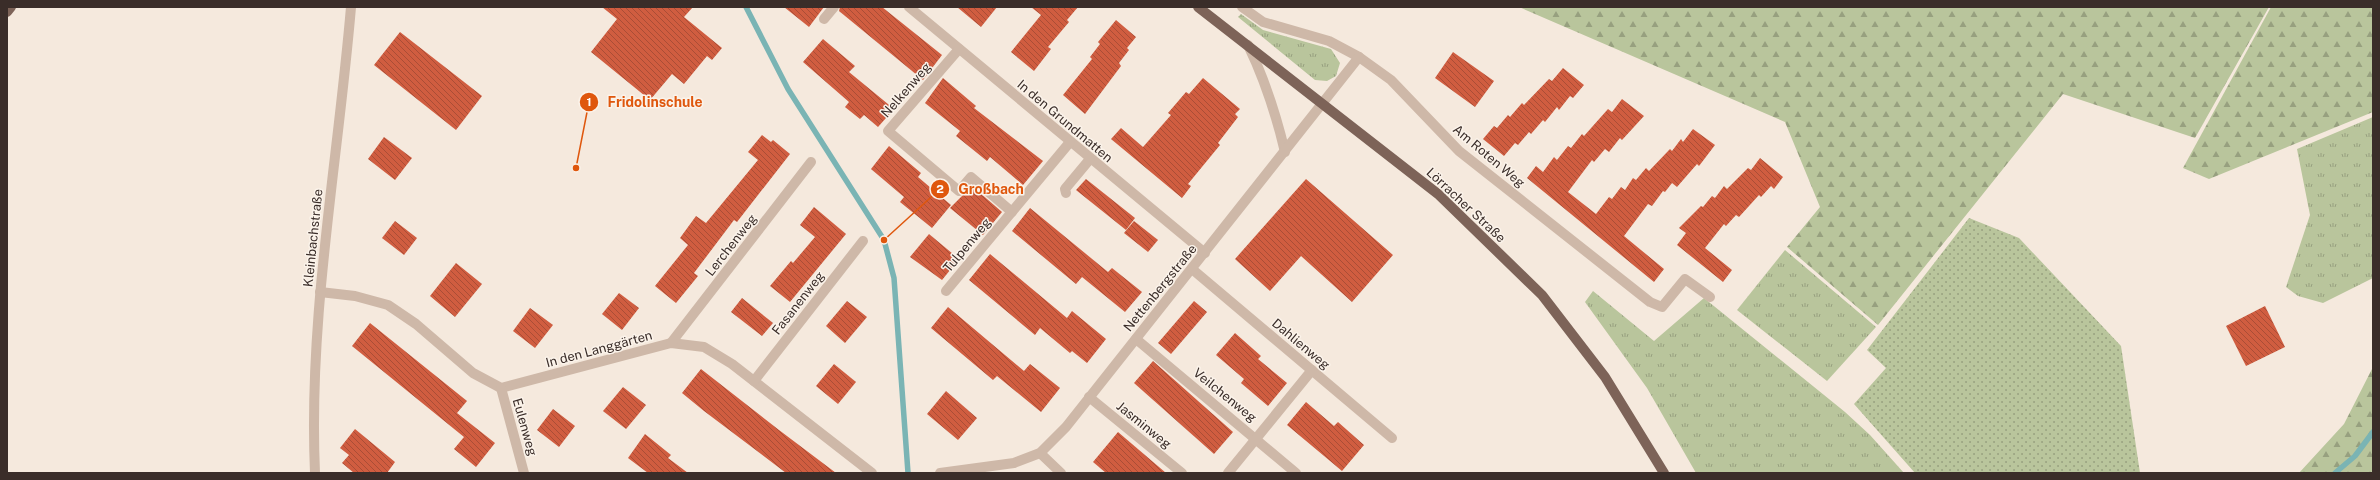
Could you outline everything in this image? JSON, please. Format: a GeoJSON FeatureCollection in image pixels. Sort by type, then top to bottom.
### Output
{"type":"FeatureCollection","features":[{"type":"Feature","properties":{"kind":"main road"},"geometry":{"type":"LineString","coordinates":[[7,12],[11,7]]}},
{"type":"Feature","properties":{"kind":"main road","name":"Lörracher Straße"},"geometry":{"type":"LineString","coordinates":[[1198,7],[1438,194],[1542,295],[1605,377],[1664,473]]}},
{"type":"Feature","properties":{"kind":"street","name":"Kleinbachstraße"},"geometry":{"type":"LineString","coordinates":[[315,473],[313,421],[320,292],[351,7]]}},
{"type":"Feature","properties":{"kind":"street"},"geometry":{"type":"LineString","coordinates":[[824,19],[834,7]]}},
{"type":"Feature","properties":{"kind":"street","name":"In den Grundmatten"},"geometry":{"type":"LineString","coordinates":[[909,7],[1090,159],[1205,253]]}},
{"type":"Feature","properties":{"kind":"street","name":"Am Roten Weg"},"geometry":{"type":"LineString","coordinates":[[1242,7],[1263,22],[1329,41],[1359,57],[1391,80],[1459,151],[1650,302],[1662,307],[1685,279],[1710,297]]}},
{"type":"Feature","properties":{"kind":"street"},"geometry":{"type":"LineString","coordinates":[[1248,45],[1264,79],[1276,114],[1285,152]]}},
{"type":"Feature","properties":{"kind":"street","name":"Nelkenweg"},"geometry":{"type":"LineString","coordinates":[[959,49],[888,131],[959,191],[971,177],[1012,212]]}},
{"type":"Feature","properties":{"kind":"street","name":"Nettenbergstraße"},"geometry":{"type":"LineString","coordinates":[[940,473],[971,471],[1014,463],[1040,452],[1066,427],[1359,57]]}},
{"type":"Feature","properties":{"kind":"street","name":"Tulpenweg"},"geometry":{"type":"LineString","coordinates":[[946,291],[1070,142]]}},
{"type":"Feature","properties":{"kind":"street"},"geometry":{"type":"LineString","coordinates":[[1066,192],[1065,189],[1090,159]]}},
{"type":"Feature","properties":{"kind":"street","name":"Lerchenweg"},"geometry":{"type":"LineString","coordinates":[[671,343],[811,162]]}},
{"type":"Feature","properties":{"kind":"street","name":"Fasanenweg"},"geometry":{"type":"LineString","coordinates":[[754,381],[863,241]]}},
{"type":"Feature","properties":{"kind":"street","name":"Dahlienweg"},"geometry":{"type":"LineString","coordinates":[[1192,269],[1392,438]]}},
{"type":"Feature","properties":{"kind":"street"},"geometry":{"type":"LineString","coordinates":[[320,292],[356,296],[388,305],[416,324],[473,373],[501,388]]}},
{"type":"Feature","properties":{"kind":"street","name":"Veilchenweg"},"geometry":{"type":"LineString","coordinates":[[1136,339],[1296,473]]}},
{"type":"Feature","properties":{"kind":"street","name":"In den Langgärten"},"geometry":{"type":"LineString","coordinates":[[501,388],[671,343],[704,347],[732,364],[872,473]]}},
{"type":"Feature","properties":{"kind":"street"},"geometry":{"type":"LineString","coordinates":[[1228,473],[1312,370]]}},
{"type":"Feature","properties":{"kind":"street","name":"Eulenweg"},"geometry":{"type":"LineString","coordinates":[[501,388],[524,473]]}},
{"type":"Feature","properties":{"kind":"street","name":"Jasminweg"},"geometry":{"type":"LineString","coordinates":[[1089,397],[1182,473]]}},
{"type":"Feature","properties":{"kind":"street"},"geometry":{"type":"LineString","coordinates":[[1040,452],[1061,473]]}},
{"type":"Feature","properties":{"kind":"green space"},"geometry":{"type":"Polygon","coordinates":[[[1519,7],[2269,7],[2195,138],[2063,94],[1878,325],[1787,247],[1820,207],[1785,122],[1519,7]]]}},
{"type":"Feature","properties":{"kind":"green space"},"geometry":{"type":"Polygon","coordinates":[[[2271,7],[2373,7],[2373,112],[2209,179],[2183,168],[2271,7]]]}},
{"type":"Feature","properties":{"kind":"green space"},"geometry":{"type":"Polygon","coordinates":[[[1241,14],[1263,30],[1331,49],[1340,63],[1336,76],[1327,81],[1315,80],[1238,17],[1241,14]]]}},
{"type":"Feature","properties":{"kind":"green space"},"geometry":{"type":"Polygon","coordinates":[[[2373,117],[2373,278],[2323,303],[2298,296],[2286,287],[2310,215],[2297,149],[2373,117]]]}},
{"type":"Feature","properties":{"kind":"green space"},"geometry":{"type":"Polygon","coordinates":[[[1969,218],[2019,238],[2121,346],[2140,473],[1915,473],[1854,404],[1886,368],[1867,350],[1969,218]]]}},
{"type":"Feature","properties":{"kind":"green space"},"geometry":{"type":"Polygon","coordinates":[[[1785,250],[1876,327],[1827,381],[1737,310],[1785,250]]]}},
{"type":"Feature","properties":{"kind":"green space"},"geometry":{"type":"Polygon","coordinates":[[[1593,291],[1654,341],[1704,298],[1845,412],[1870,435],[1904,473],[1696,473],[1647,388],[1585,302],[1593,291]]]}},
{"type":"Feature","properties":{"kind":"green space"},"geometry":{"type":"Polygon","coordinates":[[[2373,367],[2373,473],[2299,473],[2344,424],[2373,367]]]}},
{"type":"Feature","properties":{"kind":"building"},"geometry":{"type":"Polygon","coordinates":[[[602,7],[693,7],[684,17],[722,48],[712,60],[707,56],[684,84],[672,74],[650,100],[591,52],[617,19],[602,7]]]}},
{"type":"Feature","properties":{"kind":"building"},"geometry":{"type":"Polygon","coordinates":[[[784,7],[824,7],[809,27],[784,7]]]}},
{"type":"Feature","properties":{"kind":"building"},"geometry":{"type":"Polygon","coordinates":[[[840,7],[882,7],[942,55],[923,80],[839,11],[840,7]]]}},
{"type":"Feature","properties":{"kind":"building"},"geometry":{"type":"Polygon","coordinates":[[[957,7],[997,7],[981,27],[957,7]]]}},
{"type":"Feature","properties":{"kind":"building"},"geometry":{"type":"Polygon","coordinates":[[[1031,7],[1078,7],[1067,20],[1069,22],[1048,47],[1051,49],[1034,71],[1011,52],[1041,15],[1031,7]]]}},
{"type":"Feature","properties":{"kind":"building"},"geometry":{"type":"Polygon","coordinates":[[[1116,20],[1136,37],[1127,48],[1129,50],[1119,63],[1121,66],[1085,114],[1063,95],[1092,59],[1090,57],[1100,44],[1098,42],[1116,20]]]}},
{"type":"Feature","properties":{"kind":"building"},"geometry":{"type":"Polygon","coordinates":[[[400,32],[482,96],[456,130],[374,65],[400,32]]]}},
{"type":"Feature","properties":{"kind":"building"},"geometry":{"type":"Polygon","coordinates":[[[823,39],[855,66],[849,72],[894,109],[878,127],[864,115],[860,119],[845,107],[849,102],[803,62],[823,39]]]}},
{"type":"Feature","properties":{"kind":"building"},"geometry":{"type":"Polygon","coordinates":[[[1453,52],[1494,81],[1475,107],[1435,78],[1453,52]]]}},
{"type":"Feature","properties":{"kind":"building"},"geometry":{"type":"Polygon","coordinates":[[[1563,68],[1584,85],[1573,98],[1570,96],[1559,110],[1557,107],[1545,122],[1543,120],[1531,134],[1529,132],[1518,145],[1515,143],[1504,156],[1483,139],[1494,126],[1497,128],[1508,115],[1510,117],[1522,103],[1524,105],[1549,79],[1552,81],[1563,68]]]}},
{"type":"Feature","properties":{"kind":"building"},"geometry":{"type":"Polygon","coordinates":[[[943,78],[976,106],[974,108],[1043,161],[1023,185],[990,157],[987,161],[956,136],[960,131],[925,103],[943,78]]]}},
{"type":"Feature","properties":{"kind":"building"},"geometry":{"type":"Polygon","coordinates":[[[1203,78],[1240,109],[1235,114],[1238,117],[1218,143],[1220,145],[1188,184],[1191,186],[1182,198],[1111,139],[1121,128],[1143,147],[1171,115],[1168,113],[1186,92],[1189,94],[1203,78]]]}},
{"type":"Feature","properties":{"kind":"building"},"geometry":{"type":"Polygon","coordinates":[[[1622,99],[1644,116],[1622,140],[1620,138],[1609,152],[1605,149],[1594,162],[1592,160],[1568,192],[1596,214],[1609,197],[1612,199],[1621,187],[1625,190],[1633,178],[1636,180],[1646,168],[1649,171],[1670,149],[1672,151],[1681,139],[1683,142],[1693,129],[1715,145],[1699,166],[1697,164],[1677,187],[1672,183],[1665,192],[1663,191],[1652,206],[1648,204],[1624,236],[1664,269],[1654,282],[1527,178],[1536,166],[1543,172],[1554,157],[1557,160],[1568,146],[1571,148],[1582,134],[1584,136],[1608,109],[1612,112],[1622,99]]]}},
{"type":"Feature","properties":{"kind":"building"},"geometry":{"type":"Polygon","coordinates":[[[762,135],[771,142],[773,140],[790,154],[737,222],[734,220],[694,273],[698,276],[676,303],[655,286],[688,245],[680,238],[696,216],[706,223],[758,160],[748,152],[762,135]]]}},
{"type":"Feature","properties":{"kind":"building"},"geometry":{"type":"Polygon","coordinates":[[[384,137],[412,158],[395,180],[368,159],[384,137]]]}},
{"type":"Feature","properties":{"kind":"building"},"geometry":{"type":"Polygon","coordinates":[[[889,146],[921,173],[918,177],[951,205],[932,228],[900,202],[904,197],[871,169],[889,146]]]}},
{"type":"Feature","properties":{"kind":"building"},"geometry":{"type":"Polygon","coordinates":[[[1760,158],[1783,177],[1774,189],[1771,186],[1761,197],[1759,195],[1739,217],[1736,215],[1726,226],[1724,224],[1705,248],[1732,270],[1723,282],[1677,245],[1686,233],[1679,228],[1701,206],[1703,207],[1712,196],[1715,198],[1724,186],[1727,189],[1748,168],[1751,170],[1760,158]]]}},
{"type":"Feature","properties":{"kind":"building"},"geometry":{"type":"Polygon","coordinates":[[[1086,179],[1135,218],[1126,230],[1076,190],[1086,179]]]}},
{"type":"Feature","properties":{"kind":"building"},"geometry":{"type":"Polygon","coordinates":[[[1306,179],[1393,255],[1352,302],[1301,256],[1270,291],[1235,259],[1306,179]]]}},
{"type":"Feature","properties":{"kind":"building"},"geometry":{"type":"Polygon","coordinates":[[[972,186],[1002,212],[983,235],[950,208],[972,186]]]}},
{"type":"Feature","properties":{"kind":"building"},"geometry":{"type":"Polygon","coordinates":[[[814,207],[846,234],[790,302],[770,286],[791,261],[793,263],[815,237],[800,225],[814,207]]]}},
{"type":"Feature","properties":{"kind":"building"},"geometry":{"type":"Polygon","coordinates":[[[1030,208],[1108,272],[1112,268],[1142,292],[1125,312],[1082,277],[1076,284],[1012,231],[1030,208]]]}},
{"type":"Feature","properties":{"kind":"building"},"geometry":{"type":"Polygon","coordinates":[[[395,221],[417,238],[404,255],[382,238],[395,221]]]}},
{"type":"Feature","properties":{"kind":"building"},"geometry":{"type":"Polygon","coordinates":[[[1134,221],[1158,240],[1148,252],[1124,233],[1134,221]]]}},
{"type":"Feature","properties":{"kind":"building"},"geometry":{"type":"Polygon","coordinates":[[[929,234],[959,259],[942,280],[910,257],[929,234]]]}},
{"type":"Feature","properties":{"kind":"building"},"geometry":{"type":"Polygon","coordinates":[[[990,254],[1067,318],[1072,311],[1106,339],[1087,363],[1072,351],[1070,353],[1040,328],[1035,335],[969,280],[990,254]]]}},
{"type":"Feature","properties":{"kind":"building"},"geometry":{"type":"Polygon","coordinates":[[[456,263],[482,284],[455,317],[430,296],[456,263]]]}},
{"type":"Feature","properties":{"kind":"building"},"geometry":{"type":"Polygon","coordinates":[[[619,293],[639,308],[622,330],[602,314],[619,293]]]}},
{"type":"Feature","properties":{"kind":"building"},"geometry":{"type":"Polygon","coordinates":[[[742,298],[773,323],[762,336],[731,312],[742,298]]]}},
{"type":"Feature","properties":{"kind":"building"},"geometry":{"type":"Polygon","coordinates":[[[847,301],[867,317],[845,343],[826,326],[847,301]]]}},
{"type":"Feature","properties":{"kind":"building"},"geometry":{"type":"Polygon","coordinates":[[[1194,301],[1207,312],[1171,354],[1158,343],[1194,301]]]}},
{"type":"Feature","properties":{"kind":"building"},"geometry":{"type":"Polygon","coordinates":[[[2265,306],[2285,347],[2246,366],[2226,326],[2265,306]]]}},
{"type":"Feature","properties":{"kind":"building"},"geometry":{"type":"Polygon","coordinates":[[[948,307],[1024,371],[1030,364],[1060,388],[1041,412],[997,376],[993,380],[931,328],[948,307]]]}},
{"type":"Feature","properties":{"kind":"building"},"geometry":{"type":"Polygon","coordinates":[[[530,308],[553,325],[535,348],[513,331],[530,308]]]}},
{"type":"Feature","properties":{"kind":"building"},"geometry":{"type":"Polygon","coordinates":[[[370,323],[467,401],[457,413],[495,443],[476,467],[454,449],[464,437],[352,346],[370,323]]]}},
{"type":"Feature","properties":{"kind":"building"},"geometry":{"type":"Polygon","coordinates":[[[1235,333],[1261,356],[1258,359],[1287,383],[1268,406],[1241,383],[1244,379],[1216,355],[1235,333]]]}},
{"type":"Feature","properties":{"kind":"building"},"geometry":{"type":"Polygon","coordinates":[[[1153,361],[1233,432],[1214,454],[1134,383],[1153,361]]]}},
{"type":"Feature","properties":{"kind":"building"},"geometry":{"type":"Polygon","coordinates":[[[834,364],[856,382],[838,404],[816,386],[834,364]]]}},
{"type":"Feature","properties":{"kind":"building"},"geometry":{"type":"Polygon","coordinates":[[[701,369],[836,473],[786,473],[704,411],[682,393],[701,369]]]}},
{"type":"Feature","properties":{"kind":"building"},"geometry":{"type":"Polygon","coordinates":[[[623,387],[646,405],[626,429],[603,411],[623,387]]]}},
{"type":"Feature","properties":{"kind":"building"},"geometry":{"type":"Polygon","coordinates":[[[946,391],[977,418],[958,440],[927,414],[946,391]]]}},
{"type":"Feature","properties":{"kind":"building"},"geometry":{"type":"Polygon","coordinates":[[[1306,402],[1334,426],[1338,422],[1364,445],[1342,471],[1287,425],[1306,402]]]}},
{"type":"Feature","properties":{"kind":"building"},"geometry":{"type":"Polygon","coordinates":[[[553,409],[575,426],[559,447],[537,430],[553,409]]]}},
{"type":"Feature","properties":{"kind":"building"},"geometry":{"type":"Polygon","coordinates":[[[355,429],[395,462],[387,473],[354,473],[342,463],[349,455],[340,448],[355,429]]]}},
{"type":"Feature","properties":{"kind":"building"},"geometry":{"type":"Polygon","coordinates":[[[1118,432],[1166,473],[1106,473],[1093,462],[1118,432]]]}},
{"type":"Feature","properties":{"kind":"building"},"geometry":{"type":"Polygon","coordinates":[[[645,434],[671,455],[668,458],[688,473],[648,473],[628,458],[645,434]]]}},
{"type":"Feature","properties":{"kind":"waterway"},"geometry":{"type":"LineString","coordinates":[[746,7],[788,89],[884,240],[894,278],[908,473]]}},
{"type":"Feature","properties":{"kind":"waterway"},"geometry":{"type":"LineString","coordinates":[[2335,473],[2355,456],[2373,432]]}},
{"type":"Feature","properties":{"kind":"place","name":"Fridolinschule"},"geometry":{"type":"Point","coordinates":[576,168]}},
{"type":"Feature","properties":{"kind":"place","name":"Großbach"},"geometry":{"type":"Point","coordinates":[884,240]}}]}
